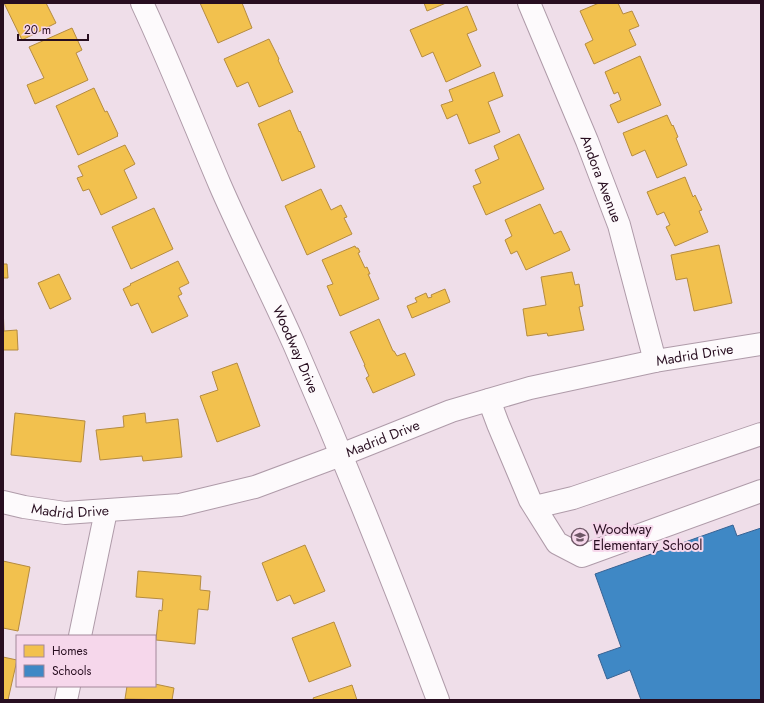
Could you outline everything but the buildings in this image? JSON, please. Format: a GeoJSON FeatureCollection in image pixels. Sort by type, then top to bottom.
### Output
{"type":"FeatureCollection","features":[{"type":"Feature","properties":{"kind":"street","name":"Woodway Drive"},"geometry":{"type":"LineString","coordinates":[[142,3],[168,59],[220,186],[293,342],[341,455],[412,631],[438,700]]}},
{"type":"Feature","properties":{"kind":"street","name":"Andora Avenue"},"geometry":{"type":"LineString","coordinates":[[529,3],[587,141],[619,225],[655,361]]}},
{"type":"Feature","properties":{"kind":"street","name":"Madrid Drive"},"geometry":{"type":"LineString","coordinates":[[3,502],[24,507],[65,513],[187,504],[255,486],[341,455],[451,411],[530,388],[655,361],[761,344]]}},
{"type":"Feature","properties":{"kind":"street"},"geometry":{"type":"LineString","coordinates":[[489,400],[530,500],[557,543],[582,556],[761,491]]}},
{"type":"Feature","properties":{"kind":"street"},"geometry":{"type":"LineString","coordinates":[[535,507],[573,498],[761,434]]}},
{"type":"Feature","properties":{"kind":"street"},"geometry":{"type":"LineString","coordinates":[[80,635],[106,511]]}},
{"type":"Feature","properties":{"kind":"street"},"geometry":{"type":"LineString","coordinates":[[66,700],[69,687]]}},
{"type":"Feature","properties":{"kind":"place","name":"Woodway Elementary School"},"geometry":{"type":"Point","coordinates":[580,537]}}]}
